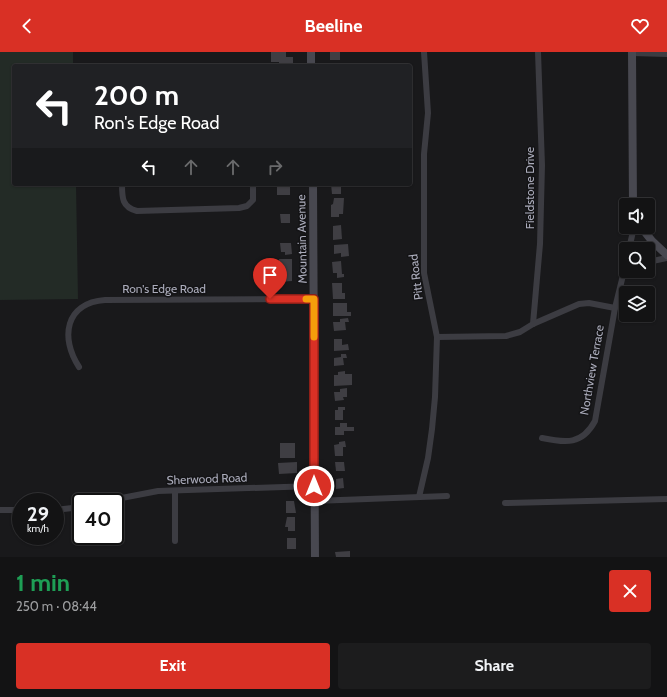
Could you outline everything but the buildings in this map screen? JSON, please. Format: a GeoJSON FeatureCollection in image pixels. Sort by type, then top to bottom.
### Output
{"type":"FeatureCollection","features":[{"type":"Feature","properties":{"kind":"street"},"geometry":{"type":"LineString","coordinates":[[311,52],[312,64]]}},
{"type":"Feature","properties":{"kind":"street","name":"Pitt Road"},"geometry":{"type":"LineString","coordinates":[[419,497],[428,458],[432,429],[435,397],[437,338],[424,273],[424,154],[428,113],[424,52]]}},
{"type":"Feature","properties":{"kind":"street","name":"Fieldstone Drive"},"geometry":{"type":"LineString","coordinates":[[533,324],[540,244],[542,165],[538,52]]}},
{"type":"Feature","properties":{"kind":"street"},"geometry":{"type":"LineString","coordinates":[[634,198],[632,53],[667,54]]}},
{"type":"Feature","properties":{"kind":"street"},"geometry":{"type":"LineString","coordinates":[[122,186],[122,199],[124,205],[128,208],[137,210],[233,208],[247,206],[253,200],[253,186]]}},
{"type":"Feature","properties":{"kind":"street","name":"Mountain Avenue"},"geometry":{"type":"LineString","coordinates":[[313,186],[315,557]]}},
{"type":"Feature","properties":{"kind":"street"},"geometry":{"type":"LineString","coordinates":[[646,234],[667,256],[655,260]]}},
{"type":"Feature","properties":{"kind":"street","name":"Northview Terrace"},"geometry":{"type":"LineString","coordinates":[[542,438],[564,443],[572,441],[582,437],[596,420],[615,308],[623,278]]}},
{"type":"Feature","properties":{"kind":"street","name":"Ron's Edge Road"},"geometry":{"type":"LineString","coordinates":[[79,367],[70,349],[69,327],[75,313],[80,307],[95,301],[314,299]]}},
{"type":"Feature","properties":{"kind":"street"},"geometry":{"type":"LineString","coordinates":[[437,338],[506,336],[520,332],[533,324],[579,304],[589,303],[615,308]]}},
{"type":"Feature","properties":{"kind":"street","name":"Sherwood Road"},"geometry":{"type":"LineString","coordinates":[[124,497],[135,494],[175,491],[314,486]]}},
{"type":"Feature","properties":{"kind":"street"},"geometry":{"type":"LineString","coordinates":[[175,491],[175,541]]}},
{"type":"Feature","properties":{"kind":"street"},"geometry":{"type":"LineString","coordinates":[[314,501],[447,496]]}},
{"type":"Feature","properties":{"kind":"street"},"geometry":{"type":"LineString","coordinates":[[505,503],[667,499]]}},
{"type":"Feature","properties":{"kind":"street"},"geometry":{"type":"LineString","coordinates":[[0,510],[12,510]]}},
{"type":"Feature","properties":{"kind":"shaded area"},"geometry":{"type":"Polygon","coordinates":[[[0,52],[73,52],[73,64],[12,64],[12,186],[76,186],[78,299],[0,300],[0,52]]]}},
{"type":"Feature","properties":{"kind":"slow traffic"},"geometry":{"type":"LineString","coordinates":[[306,299],[314,299],[314,337]]}},
{"type":"Feature","properties":{"kind":"route"},"geometry":{"type":"LineString","coordinates":[[270,299],[314,299],[314,486]]}}]}
